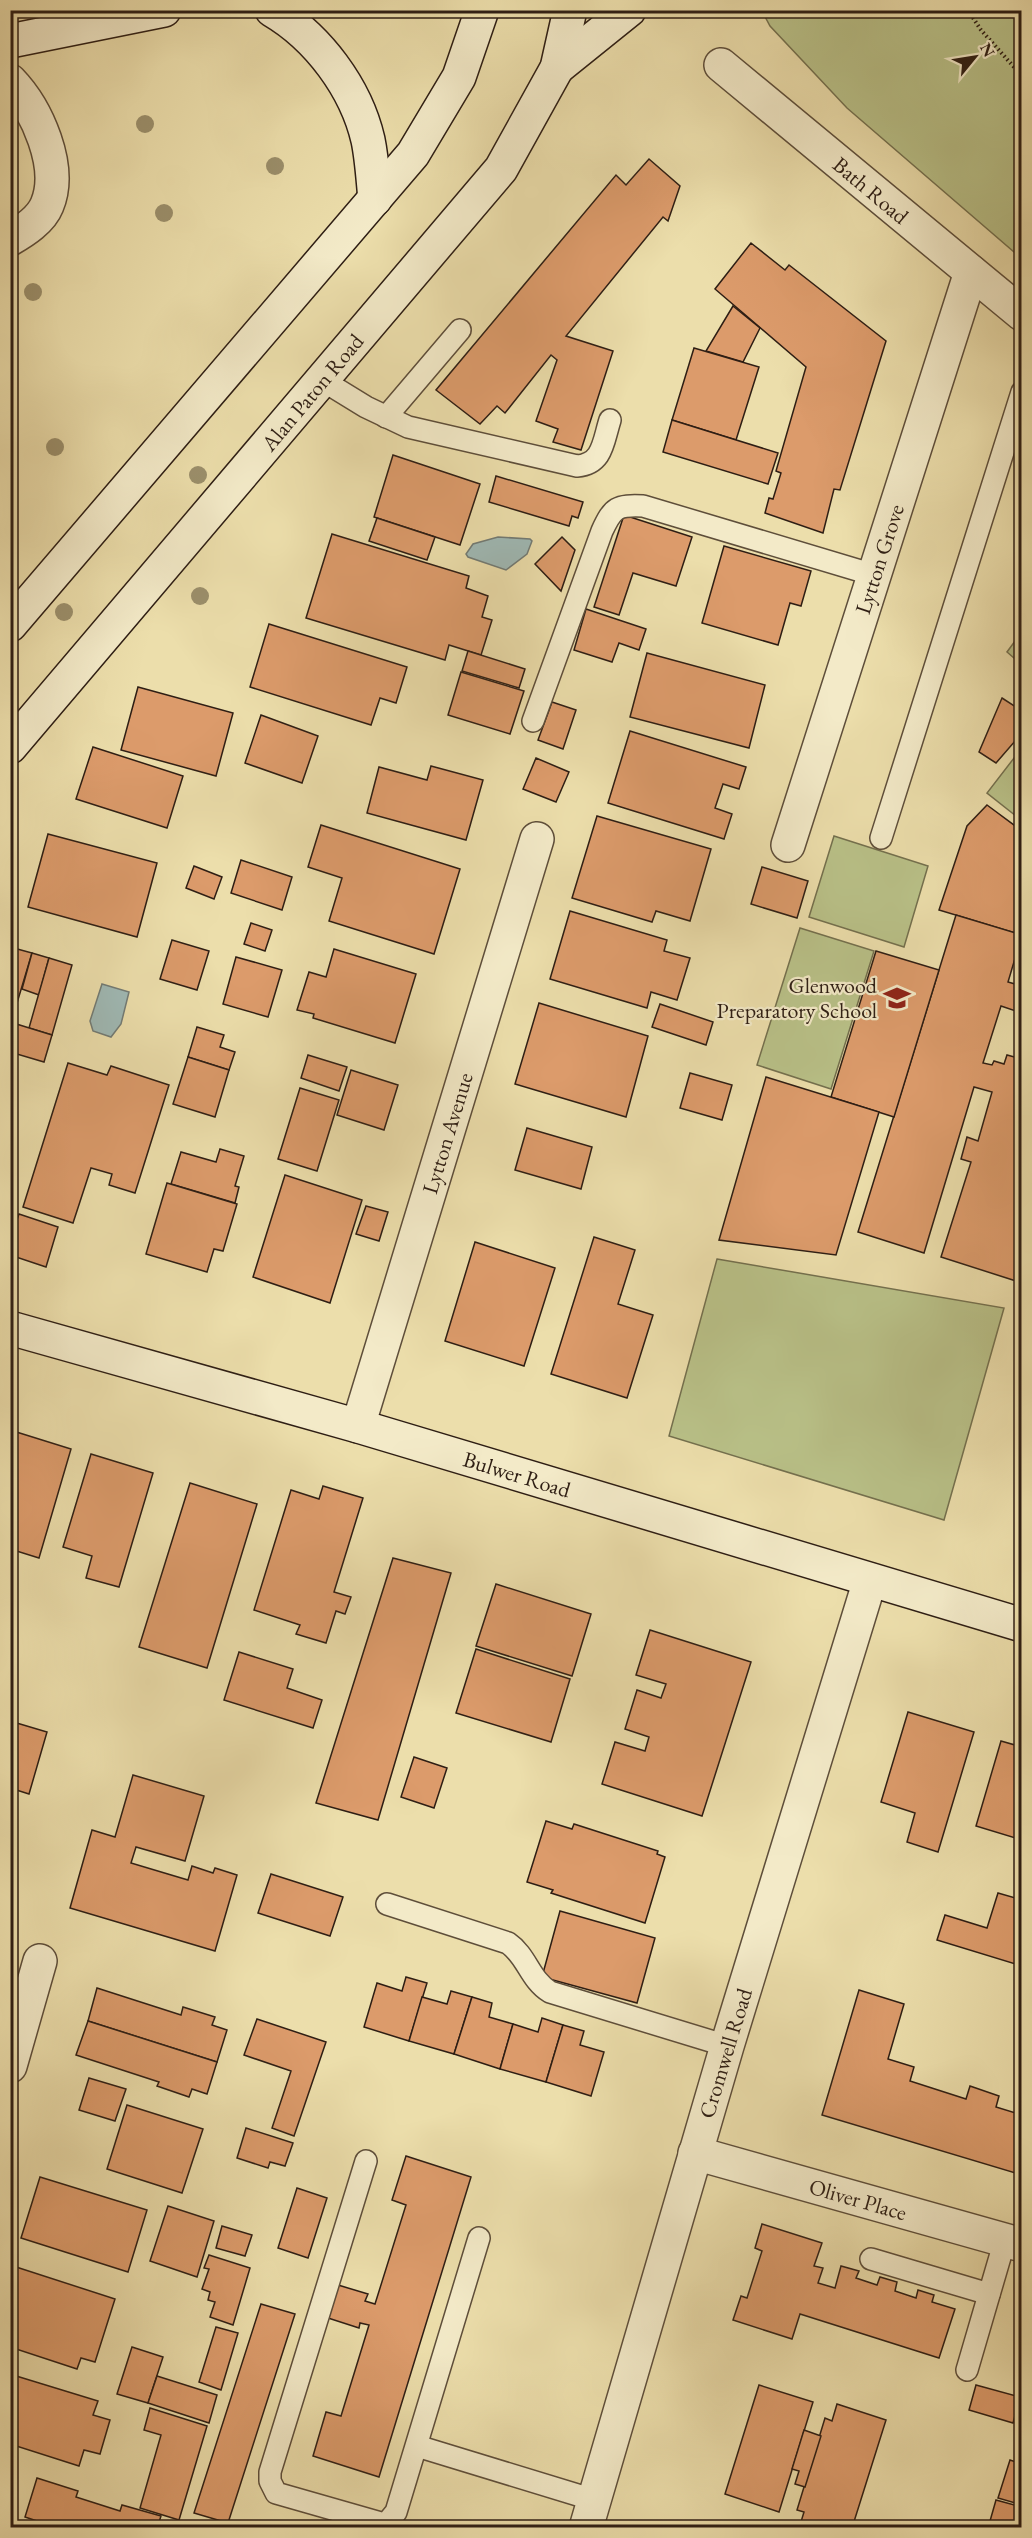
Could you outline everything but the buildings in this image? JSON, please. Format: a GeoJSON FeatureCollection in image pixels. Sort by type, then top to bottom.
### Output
{"type":"FeatureCollection","features":[{"type":"Feature","properties":{"kind":"street"},"geometry":{"type":"LineString","coordinates":[[10,40],[164,10]]}},
{"type":"Feature","properties":{"kind":"street"},"geometry":{"type":"LineString","coordinates":[[272,10],[286,18],[322,52],[351,94],[368,140],[375,199]]}},
{"type":"Feature","properties":{"kind":"street"},"geometry":{"type":"LineString","coordinates":[[10,625],[413,154],[459,77],[482,10]]}},
{"type":"Feature","properties":{"kind":"street","name":"Alan Paton Road"},"geometry":{"type":"LineString","coordinates":[[10,747],[501,169],[557,68],[570,10]]}},
{"type":"Feature","properties":{"kind":"street"},"geometry":{"type":"LineString","coordinates":[[557,68],[629,10]]}},
{"type":"Feature","properties":{"kind":"street","name":"Bath Road"},"geometry":{"type":"LineString","coordinates":[[721,65],[1022,314]]}},
{"type":"Feature","properties":{"kind":"street"},"geometry":{"type":"LineString","coordinates":[[10,81],[31,108],[42,134],[53,179],[47,206],[29,227],[10,239]]}},
{"type":"Feature","properties":{"kind":"street","name":"Lytton Grove"},"geometry":{"type":"LineString","coordinates":[[788,845],[971,272]]}},
{"type":"Feature","properties":{"kind":"street","name":"Lytton Avenue"},"geometry":{"type":"LineString","coordinates":[[358,1426],[537,839]]}},
{"type":"Feature","properties":{"kind":"street","name":"Bulwer Road"},"geometry":{"type":"LineString","coordinates":[[10,1328],[358,1426],[1022,1625]]}},
{"type":"Feature","properties":{"kind":"street","name":"Cromwell Road"},"geometry":{"type":"LineString","coordinates":[[590,2514],[727,2046],[870,1580]]}},
{"type":"Feature","properties":{"kind":"street"},"geometry":{"type":"LineString","coordinates":[[10,2066],[40,1962]]}},
{"type":"Feature","properties":{"kind":"street","name":"Oliver Place"},"geometry":{"type":"LineString","coordinates":[[695,2153],[1013,2243]]}},
{"type":"Feature","properties":{"kind":"lane"},"geometry":{"type":"LineString","coordinates":[[386,417],[460,330]]}},
{"type":"Feature","properties":{"kind":"lane"},"geometry":{"type":"LineString","coordinates":[[322,381],[408,428],[577,466],[589,465],[600,455],[610,420]]}},
{"type":"Feature","properties":{"kind":"lane"},"geometry":{"type":"LineString","coordinates":[[881,838],[1022,392]]}},
{"type":"Feature","properties":{"kind":"lane"},"geometry":{"type":"LineString","coordinates":[[533,721],[602,531],[611,512],[620,506],[643,506],[874,575]]}},
{"type":"Feature","properties":{"kind":"lane"},"geometry":{"type":"LineString","coordinates":[[387,1904],[508,1943],[523,1957],[542,1987],[550,1992],[727,2046]]}},
{"type":"Feature","properties":{"kind":"lane"},"geometry":{"type":"LineString","coordinates":[[366,2161],[273,2461],[270,2481],[276,2493],[386,2524],[396,2512],[479,2238]]}},
{"type":"Feature","properties":{"kind":"lane"},"geometry":{"type":"LineString","coordinates":[[967,2370],[989,2294],[1013,2243]]}},
{"type":"Feature","properties":{"kind":"lane"},"geometry":{"type":"LineString","coordinates":[[871,2259],[989,2294]]}},
{"type":"Feature","properties":{"kind":"lane"},"geometry":{"type":"LineString","coordinates":[[417,2446],[590,2514]]}},
{"type":"Feature","properties":{"kind":"path"},"geometry":{"type":"LineString","coordinates":[[968,10],[981,30],[1022,76]]}},
{"type":"Feature","properties":{"kind":"green space"},"geometry":{"type":"Polygon","coordinates":[[[762,11],[1021,11],[1021,258],[847,108],[770,26],[762,11]]]}},
{"type":"Feature","properties":{"kind":"green space"},"geometry":{"type":"Polygon","coordinates":[[[1021,633],[1021,664],[1007,652],[1021,633]]]}},
{"type":"Feature","properties":{"kind":"green space"},"geometry":{"type":"Polygon","coordinates":[[[1021,749],[1021,820],[987,793],[1021,749]]]}},
{"type":"Feature","properties":{"kind":"green space"},"geometry":{"type":"Polygon","coordinates":[[[834,836],[928,866],[904,947],[809,917],[834,836]]]}},
{"type":"Feature","properties":{"kind":"green space"},"geometry":{"type":"Polygon","coordinates":[[[800,928],[874,951],[831,1089],[757,1065],[800,928]]]}},
{"type":"Feature","properties":{"kind":"green space"},"geometry":{"type":"Polygon","coordinates":[[[717,1259],[1004,1308],[944,1520],[669,1436],[717,1259]]]}},
{"type":"Feature","properties":{"kind":"water"},"geometry":{"type":"Polygon","coordinates":[[[498,537],[532,541],[527,554],[506,570],[468,557],[466,554],[473,544],[498,537]]]}},
{"type":"Feature","properties":{"kind":"water"},"geometry":{"type":"Polygon","coordinates":[[[102,984],[129,992],[121,1024],[111,1037],[93,1031],[90,1021],[102,984]]]}},
{"type":"Feature","properties":{"kind":"place","name":"Glenwood Preparatory School"},"geometry":{"type":"Point","coordinates":[897,998]}}]}
